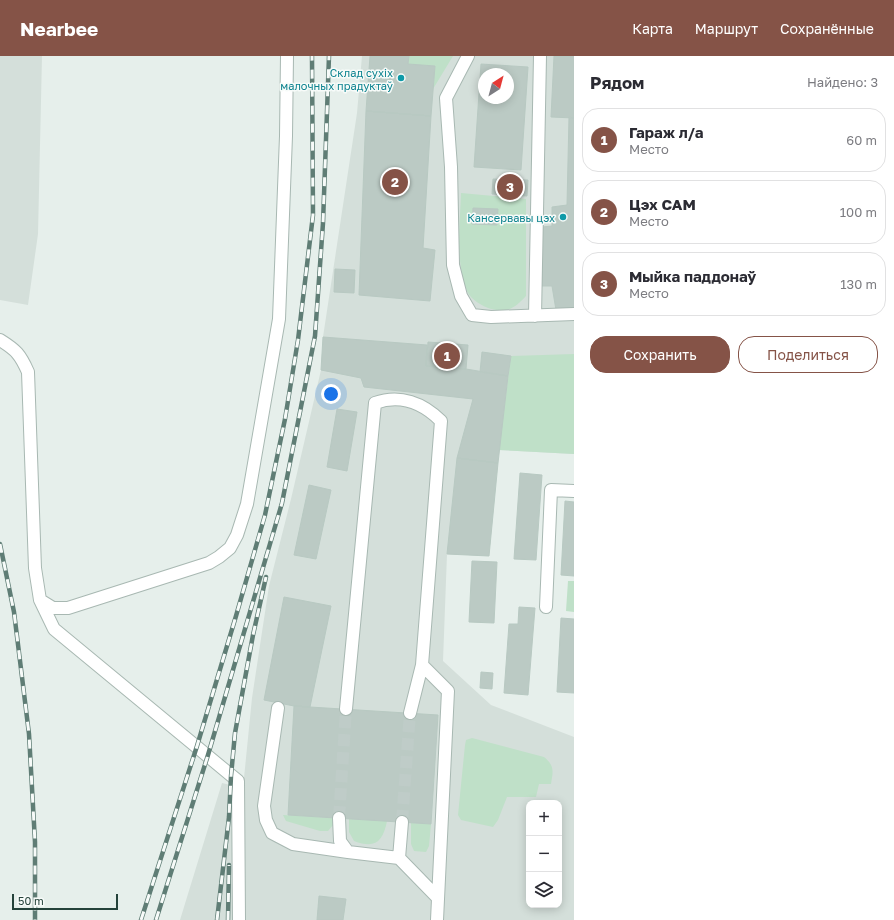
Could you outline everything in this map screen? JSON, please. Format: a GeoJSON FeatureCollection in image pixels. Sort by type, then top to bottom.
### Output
{"type":"FeatureCollection","features":[{"type":"Feature","properties":{"kind":"lane"},"geometry":{"type":"LineString","coordinates":[[40,600],[53,608],[68,608],[209,563],[230,548],[237,535],[247,504],[279,319],[286,136],[287,56]]}},
{"type":"Feature","properties":{"kind":"lane"},"geometry":{"type":"LineString","coordinates":[[468,56],[446,98],[451,167],[453,265],[461,296],[472,315],[491,317],[574,314]]}},
{"type":"Feature","properties":{"kind":"lane"},"geometry":{"type":"LineString","coordinates":[[535,316],[540,56]]}},
{"type":"Feature","properties":{"kind":"lane"},"geometry":{"type":"LineString","coordinates":[[0,340],[15,349],[28,372],[35,568],[40,600],[54,629],[238,781],[239,920]]}},
{"type":"Feature","properties":{"kind":"lane"},"geometry":{"type":"LineString","coordinates":[[346,710],[375,403],[385,400],[413,402],[431,411],[441,422],[422,665],[410,713]]}},
{"type":"Feature","properties":{"kind":"lane"},"geometry":{"type":"LineString","coordinates":[[546,607],[551,490],[574,491]]}},
{"type":"Feature","properties":{"kind":"lane"},"geometry":{"type":"LineString","coordinates":[[422,665],[448,691],[437,920]]}},
{"type":"Feature","properties":{"kind":"lane"},"geometry":{"type":"LineString","coordinates":[[278,708],[264,806],[266,820],[272,833],[293,844],[399,858],[438,898]]}},
{"type":"Feature","properties":{"kind":"lane"},"geometry":{"type":"LineString","coordinates":[[339,818],[340,841],[348,852]]}},
{"type":"Feature","properties":{"kind":"lane"},"geometry":{"type":"LineString","coordinates":[[399,858],[402,822]]}},
{"type":"Feature","properties":{"kind":"shaded area"},"geometry":{"type":"Polygon","coordinates":[[[0,56],[42,56],[38,234],[28,305],[0,300],[0,56]]]}},
{"type":"Feature","properties":{"kind":"shaded area"},"geometry":{"type":"Polygon","coordinates":[[[362,56],[574,56],[574,454],[499,450],[489,556],[447,554],[443,661],[491,705],[574,737],[574,920],[180,920],[222,783],[243,788],[252,698],[269,586],[321,370],[323,337],[357,113],[362,56]]]}},
{"type":"Feature","properties":{"kind":"green space"},"geometry":{"type":"Polygon","coordinates":[[[409,56],[453,56],[433,89],[435,66],[408,64],[409,56]]]}},
{"type":"Feature","properties":{"kind":"green space"},"geometry":{"type":"Polygon","coordinates":[[[461,193],[526,199],[526,296],[518,304],[507,310],[488,308],[474,300],[467,291],[461,267],[459,242],[461,193]]]}},
{"type":"Feature","properties":{"kind":"green space"},"geometry":{"type":"Polygon","coordinates":[[[574,354],[574,454],[499,450],[511,356],[574,354]]]}},
{"type":"Feature","properties":{"kind":"green space"},"geometry":{"type":"Polygon","coordinates":[[[568,581],[574,581],[574,612],[566,611],[568,581]]]}},
{"type":"Feature","properties":{"kind":"green space"},"geometry":{"type":"Polygon","coordinates":[[[472,738],[544,757],[552,766],[551,784],[539,784],[536,797],[507,797],[498,820],[493,827],[461,820],[458,815],[465,745],[466,740],[472,738]]]}},
{"type":"Feature","properties":{"kind":"green space"},"geometry":{"type":"Polygon","coordinates":[[[283,815],[333,818],[333,825],[328,831],[320,831],[286,821],[283,815]]]}},
{"type":"Feature","properties":{"kind":"green space"},"geometry":{"type":"Polygon","coordinates":[[[349,819],[387,821],[380,839],[373,844],[367,844],[354,841],[349,832],[349,819]]]}},
{"type":"Feature","properties":{"kind":"green space"},"geometry":{"type":"Polygon","coordinates":[[[411,823],[431,824],[429,846],[426,852],[414,851],[411,844],[411,823]]]}},
{"type":"Feature","properties":{"kind":"building","name":"Склад сухіх малочных прадуктаў"},"geometry":{"type":"Polygon","coordinates":[[[370,56],[409,56],[408,64],[435,66],[431,116],[366,111],[370,56]]]}},
{"type":"Feature","properties":{"kind":"building"},"geometry":{"type":"Polygon","coordinates":[[[554,56],[574,56],[574,118],[551,117],[554,56]]]}},
{"type":"Feature","properties":{"kind":"building"},"geometry":{"type":"Polygon","coordinates":[[[481,64],[528,67],[521,170],[474,167],[478,104],[514,104],[514,68],[481,68],[481,64]]]}},
{"type":"Feature","properties":{"kind":"building"},"geometry":{"type":"Polygon","coordinates":[[[366,111],[431,116],[423,248],[435,250],[430,301],[359,295],[366,111]]]}},
{"type":"Feature","properties":{"kind":"building","name":"Кансервавы цэх"},"geometry":{"type":"Polygon","coordinates":[[[569,117],[574,118],[574,308],[556,310],[552,286],[541,286],[542,227],[552,226],[552,207],[567,205],[569,117]]]}},
{"type":"Feature","properties":{"kind":"building"},"geometry":{"type":"Polygon","coordinates":[[[493,179],[528,180],[527,196],[492,194],[493,179]]]}},
{"type":"Feature","properties":{"kind":"building"},"geometry":{"type":"Polygon","coordinates":[[[473,208],[498,209],[497,225],[472,224],[473,208]]]}},
{"type":"Feature","properties":{"kind":"building"},"geometry":{"type":"Polygon","coordinates":[[[335,269],[355,270],[354,293],[334,292],[335,269]]]}},
{"type":"Feature","properties":{"kind":"building"},"geometry":{"type":"Polygon","coordinates":[[[323,337],[427,345],[426,366],[466,369],[508,376],[498,463],[457,458],[473,399],[364,387],[361,378],[321,370],[323,337]]]}},
{"type":"Feature","properties":{"kind":"building"},"geometry":{"type":"Polygon","coordinates":[[[428,342],[468,345],[466,369],[426,366],[428,342]]]}},
{"type":"Feature","properties":{"kind":"building"},"geometry":{"type":"Polygon","coordinates":[[[482,352],[511,356],[508,376],[480,372],[482,352]]]}},
{"type":"Feature","properties":{"kind":"building"},"geometry":{"type":"Polygon","coordinates":[[[337,409],[357,412],[347,471],[327,467],[337,409]]]}},
{"type":"Feature","properties":{"kind":"building"},"geometry":{"type":"Polygon","coordinates":[[[457,458],[498,463],[489,556],[447,554],[457,458]]]}},
{"type":"Feature","properties":{"kind":"building"},"geometry":{"type":"Polygon","coordinates":[[[520,473],[542,475],[536,560],[514,559],[520,473]]]}},
{"type":"Feature","properties":{"kind":"building"},"geometry":{"type":"Polygon","coordinates":[[[309,485],[331,490],[316,559],[294,555],[309,485]]]}},
{"type":"Feature","properties":{"kind":"building"},"geometry":{"type":"Polygon","coordinates":[[[565,501],[574,502],[574,576],[561,575],[565,501]]]}},
{"type":"Feature","properties":{"kind":"building"},"geometry":{"type":"Polygon","coordinates":[[[472,561],[497,562],[494,623],[469,622],[472,561]]]}},
{"type":"Feature","properties":{"kind":"building"},"geometry":{"type":"Polygon","coordinates":[[[284,597],[331,606],[310,707],[294,706],[264,700],[284,597]]]}},
{"type":"Feature","properties":{"kind":"building"},"geometry":{"type":"Polygon","coordinates":[[[519,607],[535,608],[528,695],[504,693],[509,624],[518,624],[519,607]]]}},
{"type":"Feature","properties":{"kind":"building"},"geometry":{"type":"Polygon","coordinates":[[[561,618],[574,619],[574,693],[557,692],[561,618]]]}},
{"type":"Feature","properties":{"kind":"building"},"geometry":{"type":"Polygon","coordinates":[[[481,672],[493,673],[492,689],[480,688],[481,672]]]}},
{"type":"Feature","properties":{"kind":"building"},"geometry":{"type":"Polygon","coordinates":[[[294,706],[438,715],[431,824],[288,815],[294,706]]]}},
{"type":"Feature","properties":{"kind":"building"},"geometry":{"type":"Polygon","coordinates":[[[319,896],[346,899],[343,920],[317,920],[319,896]]]}},
{"type":"Feature","properties":{"kind":"tunnel"},"geometry":{"type":"LineString","coordinates":[[339,818],[346,709]]}},
{"type":"Feature","properties":{"kind":"tunnel"},"geometry":{"type":"LineString","coordinates":[[402,822],[410,713]]}},
{"type":"Feature","properties":{"kind":"railway"},"geometry":{"type":"LineString","coordinates":[[141,920],[197,746],[236,616],[265,515],[285,419],[298,340],[313,215],[312,56]]}},
{"type":"Feature","properties":{"kind":"railway"},"geometry":{"type":"LineString","coordinates":[[156,920],[208,755],[282,503],[315,336],[323,223],[329,56]]}},
{"type":"Feature","properties":{"kind":"railway"},"geometry":{"type":"LineString","coordinates":[[0,544],[14,612],[29,734],[35,842],[35,920]]}},
{"type":"Feature","properties":{"kind":"railway"},"geometry":{"type":"LineString","coordinates":[[217,920],[229,817],[235,733],[253,635],[266,577]]}},
{"type":"Feature","properties":{"kind":"railway"},"geometry":{"type":"LineString","coordinates":[[228,920],[229,865]]}},
{"type":"Feature","properties":{"kind":"place","name":"Склад сухіх малочных прадуктаў"},"geometry":{"type":"Point","coordinates":[401,78]}},
{"type":"Feature","properties":{"kind":"place","name":"Цэх САМ"},"geometry":{"type":"Point","coordinates":[395,182]}},
{"type":"Feature","properties":{"kind":"place","name":"Мыйка паддонаў"},"geometry":{"type":"Point","coordinates":[510,187]}},
{"type":"Feature","properties":{"kind":"place","name":"Кансервавы цэх"},"geometry":{"type":"Point","coordinates":[563,217]}},
{"type":"Feature","properties":{"kind":"place","name":"Гараж л/а"},"geometry":{"type":"Point","coordinates":[447,356]}}]}
